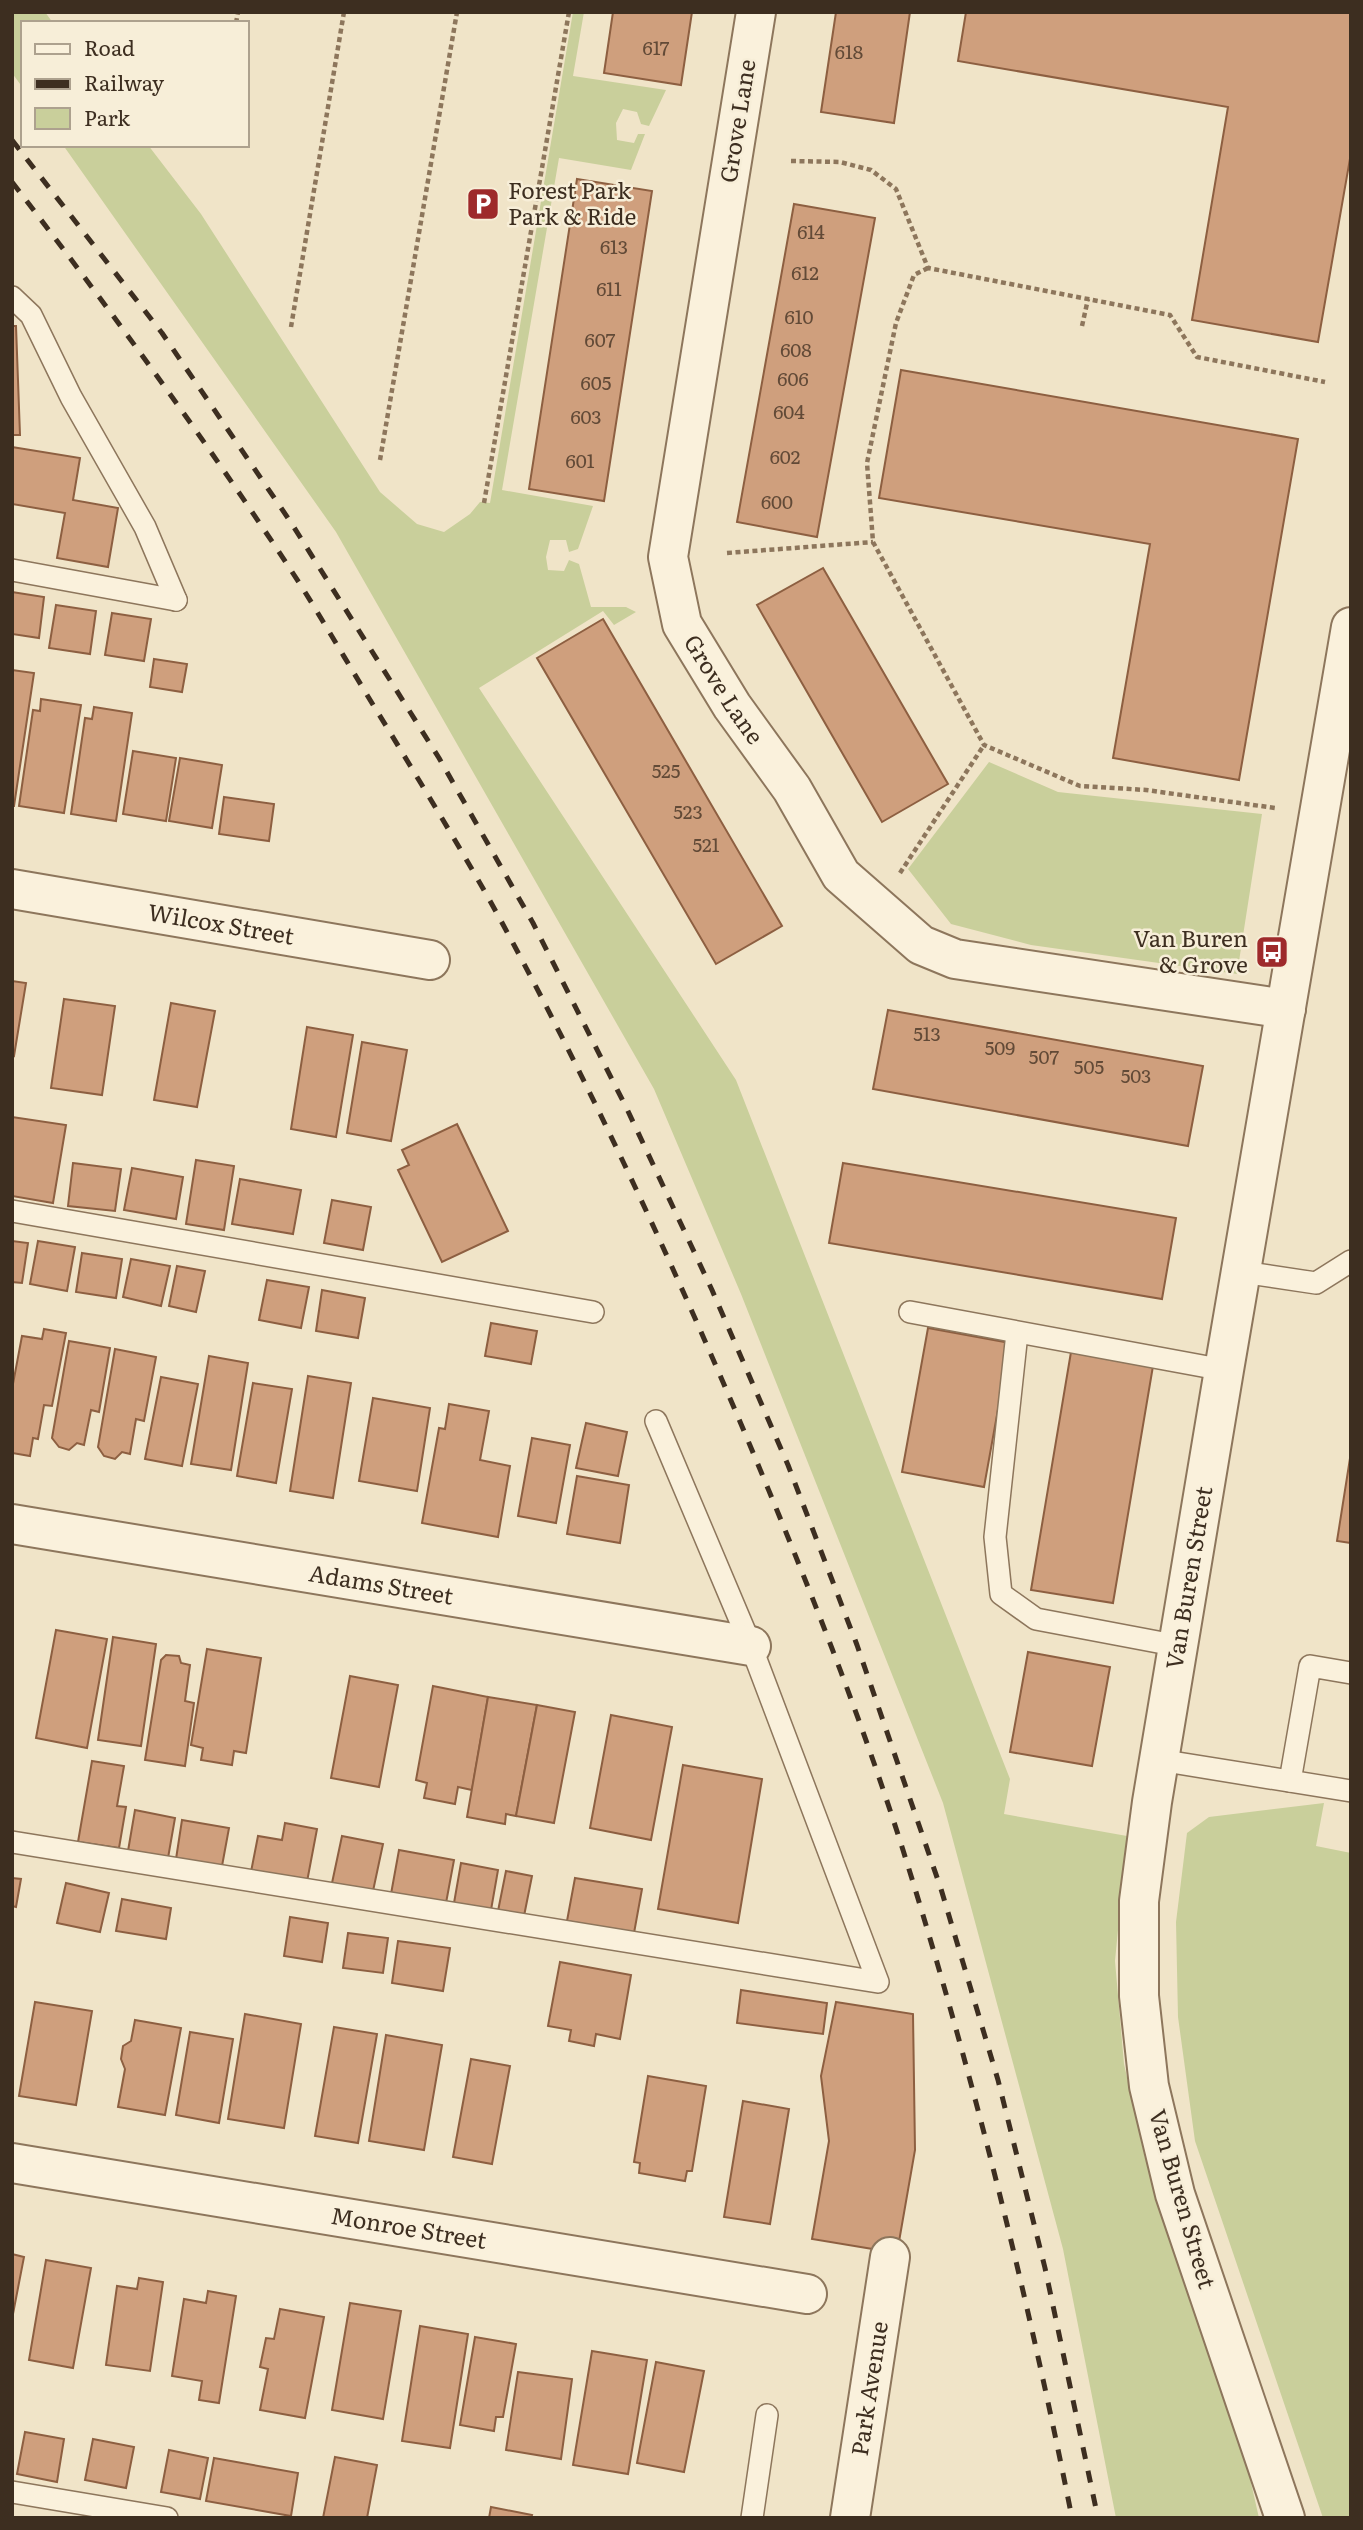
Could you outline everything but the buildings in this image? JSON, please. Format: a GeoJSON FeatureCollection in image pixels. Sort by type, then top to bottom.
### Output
{"type":"FeatureCollection","features":[{"type":"Feature","properties":{"kind":"street","name":"Grove Lane"},"geometry":{"type":"LineString","coordinates":[[756,12],[668,557],[682,624],[732,706],[792,789],[841,875],[921,945],[955,959],[1286,1009]]}},
{"type":"Feature","properties":{"kind":"street","name":"Van Buren Street"},"geometry":{"type":"LineString","coordinates":[[1285,2518],[1175,2194],[1149,2087],[1139,1996],[1139,1901],[1159,1760],[1224,1370],[1349,650]]}},
{"type":"Feature","properties":{"kind":"street","name":"Wilcox Street"},"geometry":{"type":"LineString","coordinates":[[12,890],[430,960]]}},
{"type":"Feature","properties":{"kind":"street","name":"Adams Street"},"geometry":{"type":"LineString","coordinates":[[12,1524],[751,1646]]}},
{"type":"Feature","properties":{"kind":"street","name":"Monroe Street"},"geometry":{"type":"LineString","coordinates":[[12,2162],[807,2294]]}},
{"type":"Feature","properties":{"kind":"street","name":"Park Avenue"},"geometry":{"type":"LineString","coordinates":[[850,2518],[890,2258]]}},
{"type":"Feature","properties":{"kind":"lane"},"geometry":{"type":"LineString","coordinates":[[12,297],[31,315],[71,397],[145,527],[176,600],[12,570]]}},
{"type":"Feature","properties":{"kind":"lane"},"geometry":{"type":"LineString","coordinates":[[12,1211],[593,1312]]}},
{"type":"Feature","properties":{"kind":"lane"},"geometry":{"type":"LineString","coordinates":[[1242,1272],[1316,1283],[1351,1261]]}},
{"type":"Feature","properties":{"kind":"lane"},"geometry":{"type":"LineString","coordinates":[[910,1312],[1224,1370]]}},
{"type":"Feature","properties":{"kind":"lane"},"geometry":{"type":"LineString","coordinates":[[1017,1333],[995,1537],[1002,1594],[1036,1619],[1179,1646]]}},
{"type":"Feature","properties":{"kind":"lane"},"geometry":{"type":"LineString","coordinates":[[12,1842],[878,1982],[751,1646],[656,1421]]}},
{"type":"Feature","properties":{"kind":"lane"},"geometry":{"type":"LineString","coordinates":[[1290,1781],[1310,1666],[1351,1673]]}},
{"type":"Feature","properties":{"kind":"lane"},"geometry":{"type":"LineString","coordinates":[[1159,1760],[1351,1791]]}},
{"type":"Feature","properties":{"kind":"lane"},"geometry":{"type":"LineString","coordinates":[[752,2518],[767,2415]]}},
{"type":"Feature","properties":{"kind":"lane"},"geometry":{"type":"LineString","coordinates":[[12,2492],[167,2518]]}},
{"type":"Feature","properties":{"kind":"path"},"geometry":{"type":"LineString","coordinates":[[291,327],[344,12]]}},
{"type":"Feature","properties":{"kind":"path"},"geometry":{"type":"LineString","coordinates":[[380,460],[457,12]]}},
{"type":"Feature","properties":{"kind":"path"},"geometry":{"type":"LineString","coordinates":[[484,503],[569,12]]}},
{"type":"Feature","properties":{"kind":"path"},"geometry":{"type":"LineString","coordinates":[[791,161],[840,162],[871,170],[896,189],[928,268]]}},
{"type":"Feature","properties":{"kind":"path"},"geometry":{"type":"LineString","coordinates":[[1275,808],[1146,790],[1080,786],[984,745],[873,541],[867,463],[896,323],[914,275],[928,268],[1170,315],[1197,357],[1325,382]]}},
{"type":"Feature","properties":{"kind":"path"},"geometry":{"type":"LineString","coordinates":[[1082,326],[1088,299]]}},
{"type":"Feature","properties":{"kind":"path"},"geometry":{"type":"LineString","coordinates":[[727,553],[873,541]]}},
{"type":"Feature","properties":{"kind":"path"},"geometry":{"type":"LineString","coordinates":[[899,874],[984,745]]}},
{"type":"Feature","properties":{"kind":"green space"},"geometry":{"type":"Polygon","coordinates":[[[12,12],[45,12],[52,21],[21,21],[21,85],[12,73],[12,12]]]}},
{"type":"Feature","properties":{"kind":"green space"},"geometry":{"type":"Polygon","coordinates":[[[573,12],[584,12],[573,76],[666,90],[649,126],[641,124],[637,112],[623,109],[616,123],[617,140],[634,143],[638,134],[645,134],[631,170],[559,158],[502,490],[593,506],[578,549],[569,552],[566,540],[550,540],[546,557],[548,570],[564,571],[569,560],[579,564],[591,607],[626,607],[636,612],[614,625],[603,611],[479,688],[736,1080],[1010,1779],[1004,1814],[1127,1836],[1115,1961],[1124,2064],[1145,2158],[1249,2474],[1259,2518],[1116,2518],[1063,2249],[943,1803],[741,1294],[654,1089],[336,532],[64,147],[150,147],[201,214],[380,492],[417,524],[444,532],[470,514],[480,502],[490,503],[573,12]]]}},
{"type":"Feature","properties":{"kind":"green space"},"geometry":{"type":"Polygon","coordinates":[[[989,762],[1058,792],[1262,814],[1237,974],[1031,945],[951,924],[908,869],[989,762]]]}},
{"type":"Feature","properties":{"kind":"green space"},"geometry":{"type":"Polygon","coordinates":[[[1324,1803],[1316,1846],[1351,1853],[1351,2518],[1323,2518],[1195,2141],[1178,2017],[1176,1922],[1187,1833],[1209,1817],[1324,1803]]]}},
{"type":"Feature","properties":{"kind":"railway"},"geometry":{"type":"LineString","coordinates":[[12,140],[162,333],[290,521],[439,758],[533,923],[627,1109],[712,1290],[788,1465],[857,1645],[941,1889],[998,2080],[1045,2268],[1098,2518]]}},
{"type":"Feature","properties":{"kind":"railway"},"geometry":{"type":"LineString","coordinates":[[12,182],[160,380],[266,532],[431,800],[500,919],[565,1043],[685,1296],[806,1582],[867,1742],[903,1850],[975,2098],[1017,2265],[1072,2518]]}},
{"type":"Feature","properties":{"kind":"place","name":"Forest Park Park & Ride"},"geometry":{"type":"Point","coordinates":[483,204]}},
{"type":"Feature","properties":{"kind":"place","name":"Van Buren & Grove"},"geometry":{"type":"Point","coordinates":[1272,952]}}]}
